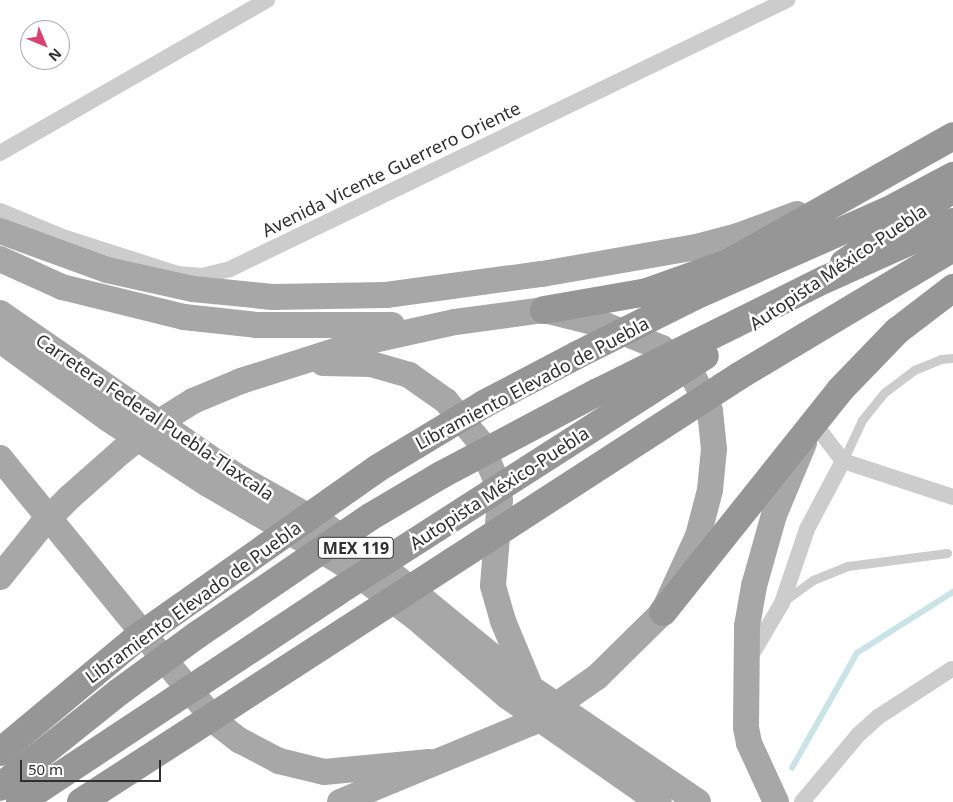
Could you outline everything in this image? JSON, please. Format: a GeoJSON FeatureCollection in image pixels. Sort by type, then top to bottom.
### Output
{"type":"FeatureCollection","features":[{"type":"Feature","properties":{"kind":"highway"},"geometry":{"type":"LineString","coordinates":[[544,310],[621,298],[700,274],[756,249],[953,136]]}},
{"type":"Feature","properties":{"kind":"highway","name":"Libramiento Elevado de Puebla"},"geometry":{"type":"LineString","coordinates":[[0,752],[137,638],[386,463],[484,404],[577,355],[695,296],[887,211],[953,176]]}},
{"type":"Feature","properties":{"kind":"highway","name":"Autopista México-Puebla"},"geometry":{"type":"LineString","coordinates":[[20,802],[337,592],[716,349],[953,189]]}},
{"type":"Feature","properties":{"kind":"highway","name":"Libramiento Elevado de Puebla"},"geometry":{"type":"LineString","coordinates":[[0,787],[118,692],[197,635],[370,517],[441,475],[590,396],[826,279],[953,222]]}},
{"type":"Feature","properties":{"kind":"highway","name":"Autopista México-Puebla"},"geometry":{"type":"LineString","coordinates":[[81,802],[738,376],[953,248]]}},
{"type":"Feature","properties":{"kind":"highway"},"geometry":{"type":"LineString","coordinates":[[662,612],[868,359],[903,326],[953,288]]}},
{"type":"Feature","properties":{"kind":"main road"},"geometry":{"type":"LineString","coordinates":[[0,232],[107,270],[193,290],[273,297],[386,295],[542,274],[696,247],[738,236],[797,215],[894,171]]}},
{"type":"Feature","properties":{"kind":"main road"},"geometry":{"type":"LineString","coordinates":[[0,259],[62,287],[148,311],[219,322],[289,326],[456,322]]}},
{"type":"Feature","properties":{"kind":"main road"},"geometry":{"type":"LineString","coordinates":[[0,577],[41,526],[70,497],[122,451],[161,421],[193,401],[241,381],[360,343],[456,322],[544,310],[605,325],[662,348],[685,368],[707,403],[714,428],[710,490],[698,536],[662,612],[597,677],[531,723],[430,762],[379,788],[340,802]]}},
{"type":"Feature","properties":{"kind":"main road","name":"Carretera Federal Puebla-Tlaxcala"},"geometry":{"type":"LineString","coordinates":[[0,313],[238,477],[327,528],[375,560],[531,688],[698,802]]}},
{"type":"Feature","properties":{"kind":"main road","name":"Carretera Federal Puebla-Tlaxcala"},"geometry":{"type":"LineString","coordinates":[[0,340],[107,418],[208,484],[312,542],[349,568],[457,652],[507,696],[659,802]]}},
{"type":"Feature","properties":{"kind":"main road"},"geometry":{"type":"LineString","coordinates":[[290,366],[358,363],[396,370],[434,391],[471,427],[489,460],[500,500],[493,586],[508,636],[531,688]]}},
{"type":"Feature","properties":{"kind":"main road"},"geometry":{"type":"LineString","coordinates":[[776,802],[749,743],[744,668],[747,626],[764,547],[786,484],[814,423]]}},
{"type":"Feature","properties":{"kind":"main road"},"geometry":{"type":"LineString","coordinates":[[0,458],[217,723],[239,740],[279,761],[324,772],[430,762]]}},
{"type":"Feature","properties":{"kind":"street"},"geometry":{"type":"LineString","coordinates":[[2,147],[266,0]]}},
{"type":"Feature","properties":{"kind":"street","name":"Avenida Vicente Guerrero Oriente"},"geometry":{"type":"LineString","coordinates":[[0,211],[60,236],[178,274],[202,276],[239,264],[787,0]]}},
{"type":"Feature","properties":{"kind":"street"},"geometry":{"type":"LineString","coordinates":[[814,423],[843,462],[953,497]]}},
{"type":"Feature","properties":{"kind":"street"},"geometry":{"type":"LineString","coordinates":[[744,668],[782,603],[807,529],[843,462]]}},
{"type":"Feature","properties":{"kind":"street"},"geometry":{"type":"LineString","coordinates":[[802,802],[858,735],[878,717],[952,669]]}},
{"type":"Feature","properties":{"kind":"lane"},"geometry":{"type":"LineString","coordinates":[[843,462],[862,420],[885,392],[914,370],[941,359],[953,358]]}},
{"type":"Feature","properties":{"kind":"lane"},"geometry":{"type":"LineString","coordinates":[[782,603],[813,580],[848,566],[947,553]]}},
{"type":"Feature","properties":{"kind":"waterway"},"geometry":{"type":"LineString","coordinates":[[792,768],[857,653],[953,592]]}}]}
